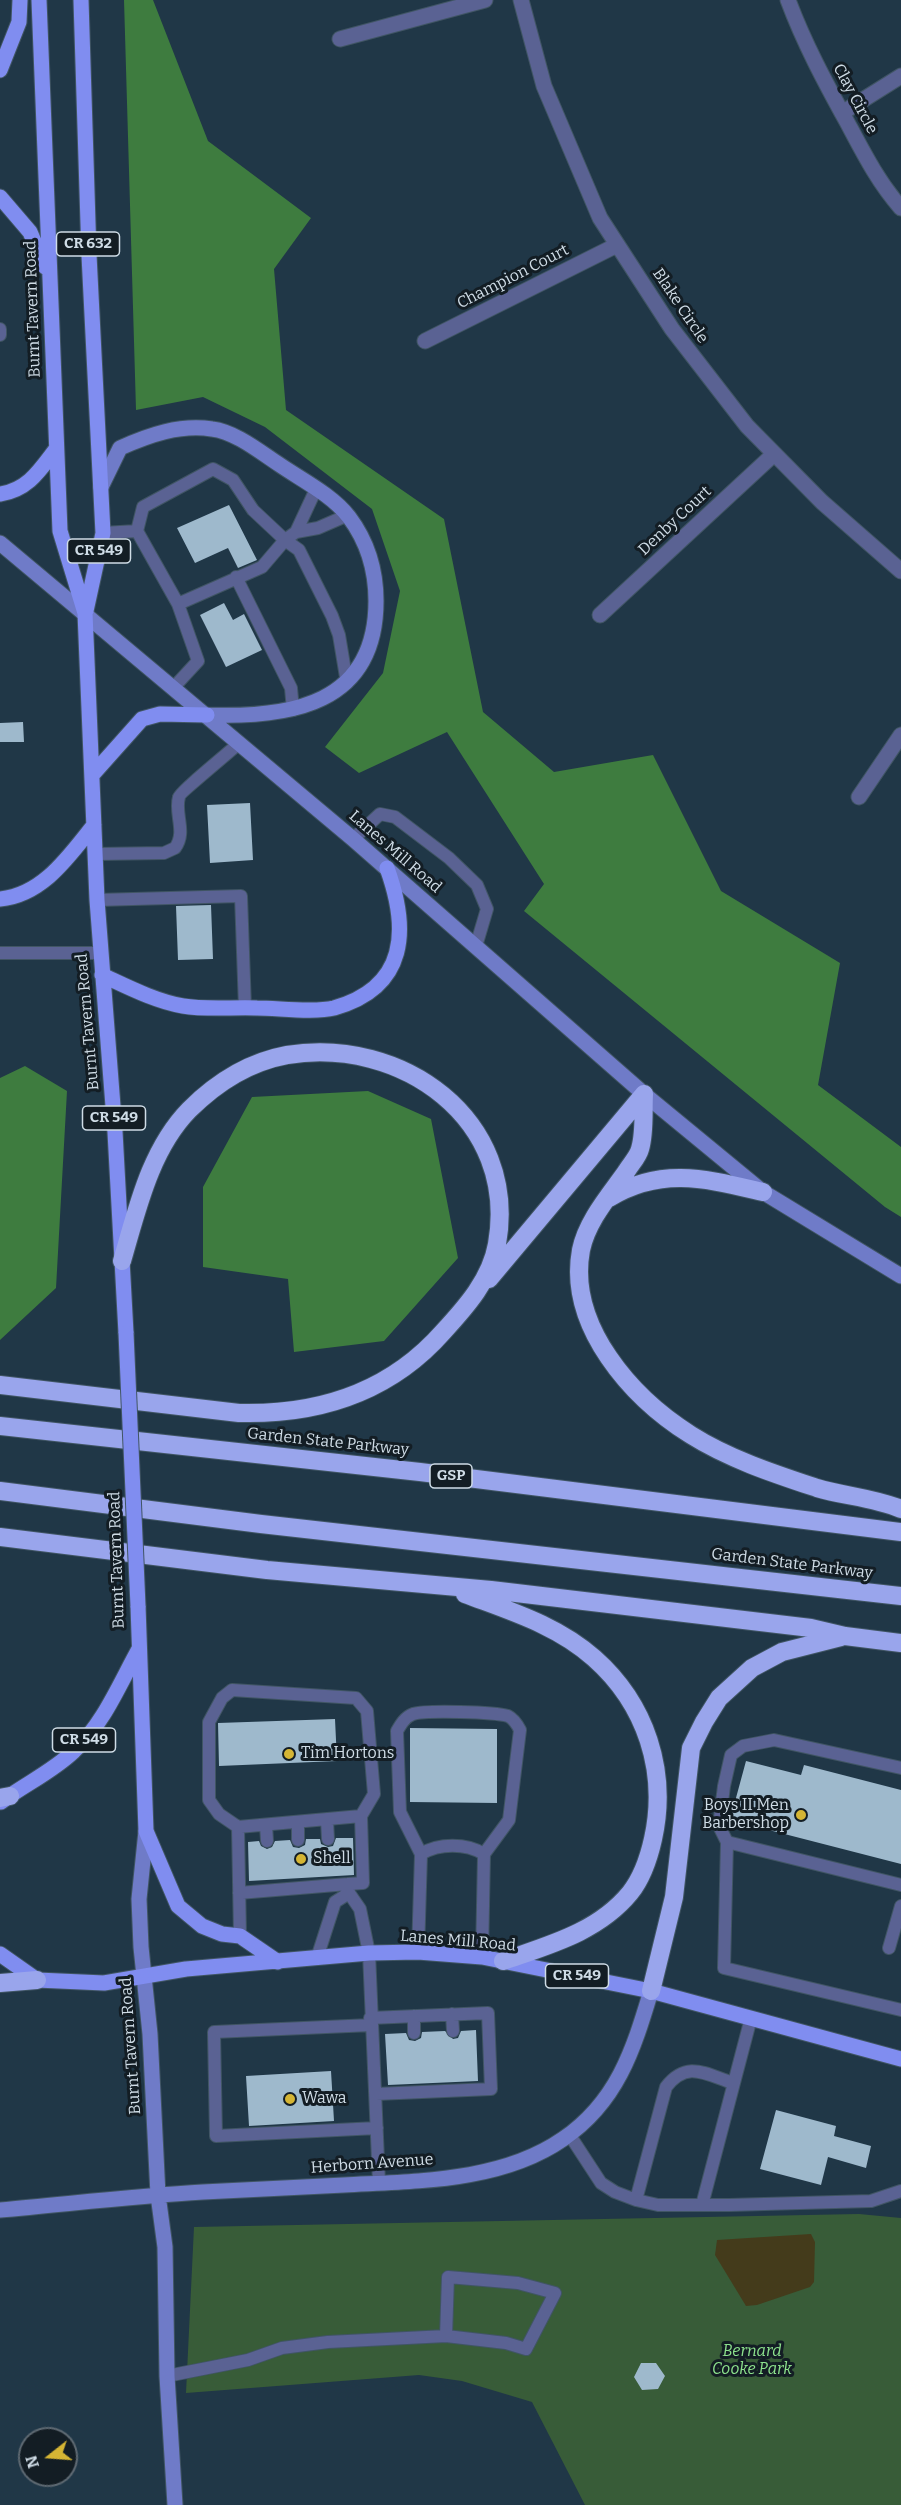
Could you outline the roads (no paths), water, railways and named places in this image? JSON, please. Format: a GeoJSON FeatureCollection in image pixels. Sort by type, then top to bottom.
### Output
{"type":"FeatureCollection","features":[{"type":"Feature","properties":{"kind":"highway"},"geometry":{"type":"LineString","coordinates":[[122,1261],[138,1205],[159,1152],[188,1112],[227,1078],[255,1064],[285,1055],[337,1053],[370,1057],[404,1069],[438,1090],[465,1116],[482,1143],[492,1169],[499,1207],[497,1244],[490,1266],[471,1300]]}},
{"type":"Feature","properties":{"kind":"highway"},"geometry":{"type":"LineString","coordinates":[[644,1095],[640,1150],[584,1237],[579,1271],[588,1319],[601,1345],[634,1389],[691,1436],[749,1464],[819,1488],[901,1509]]}},
{"type":"Feature","properties":{"kind":"highway"},"geometry":{"type":"LineString","coordinates":[[0,1385],[239,1413],[275,1414],[312,1409],[360,1394],[405,1368],[432,1345],[644,1095]]}},
{"type":"Feature","properties":{"kind":"highway"},"geometry":{"type":"LineString","coordinates":[[608,1199],[628,1187],[673,1176],[707,1179],[763,1192]]}},
{"type":"Feature","properties":{"kind":"highway","name":"Garden State Parkway"},"geometry":{"type":"LineString","coordinates":[[0,1426],[420,1472],[901,1532]]}},
{"type":"Feature","properties":{"kind":"highway","name":"Garden State Parkway"},"geometry":{"type":"LineString","coordinates":[[0,1491],[261,1524],[901,1596]]}},
{"type":"Feature","properties":{"kind":"highway"},"geometry":{"type":"LineString","coordinates":[[0,1537],[267,1570],[446,1587],[799,1627],[901,1643]]}},
{"type":"Feature","properties":{"kind":"highway"},"geometry":{"type":"LineString","coordinates":[[446,1587],[550,1626],[594,1658],[627,1693],[650,1740],[658,1780],[657,1818],[648,1858],[631,1892],[611,1911],[571,1937],[503,1961]]}},
{"type":"Feature","properties":{"kind":"highway"},"geometry":{"type":"LineString","coordinates":[[651,1991],[674,1897],[691,1748],[704,1722],[719,1698],[752,1668],[782,1652],[845,1636]]}},
{"type":"Feature","properties":{"kind":"highway"},"geometry":{"type":"LineString","coordinates":[[0,1983],[37,1980]]}},
{"type":"Feature","properties":{"kind":"main road"},"geometry":{"type":"LineString","coordinates":[[0,70],[19,22],[20,0]]}},
{"type":"Feature","properties":{"kind":"main road","name":"Burnt Tavern Road"},"geometry":{"type":"LineString","coordinates":[[39,0],[60,531],[85,614],[100,953],[115,1132],[126,1333],[146,1831],[140,1899],[158,2195],[165,2247],[167,2376],[175,2505]]}},
{"type":"Feature","properties":{"kind":"main road","name":"Burnt Tavern Road"},"geometry":{"type":"LineString","coordinates":[[81,0],[89,255],[103,533],[85,614]]}},
{"type":"Feature","properties":{"kind":"main road"},"geometry":{"type":"LineString","coordinates":[[0,197],[30,232],[49,276]]}},
{"type":"Feature","properties":{"kind":"main road","name":"CR 549"},"geometry":{"type":"LineString","coordinates":[[101,487],[120,448],[154,434],[194,427],[215,429],[245,443],[316,489],[348,515],[363,539],[372,566],[376,619],[369,648],[347,683],[333,693],[293,710],[252,717],[207,715]]}},
{"type":"Feature","properties":{"kind":"main road"},"geometry":{"type":"LineString","coordinates":[[0,494],[18,490],[29,483],[56,449]]}},
{"type":"Feature","properties":{"kind":"main road","name":"Lanes Mill Road"},"geometry":{"type":"LineString","coordinates":[[0,543],[353,838],[644,1095],[763,1192],[901,1276]]}},
{"type":"Feature","properties":{"kind":"main road"},"geometry":{"type":"LineString","coordinates":[[93,774],[142,719],[160,714],[207,715]]}},
{"type":"Feature","properties":{"kind":"main road"},"geometry":{"type":"LineString","coordinates":[[0,899],[12,898],[31,889],[55,872],[94,825]]}},
{"type":"Feature","properties":{"kind":"main road"},"geometry":{"type":"LineString","coordinates":[[102,975],[143,994],[184,1006],[333,1008],[362,996],[388,975],[396,957],[402,929],[397,897],[387,868]]}},
{"type":"Feature","properties":{"kind":"main road","name":"CR 549"},"geometry":{"type":"LineString","coordinates":[[3,1799],[46,1773],[75,1750],[95,1726],[139,1649]]}},
{"type":"Feature","properties":{"kind":"main road","name":"CR 549"},"geometry":{"type":"LineString","coordinates":[[146,1831],[178,1906],[202,1926],[222,1934],[240,1936],[278,1962]]}},
{"type":"Feature","properties":{"kind":"main road","name":"Lanes Mill Road"},"geometry":{"type":"LineString","coordinates":[[145,1977],[186,1969],[369,1953],[418,1952],[482,1958],[651,1991],[901,2059]]}},
{"type":"Feature","properties":{"kind":"main road"},"geometry":{"type":"LineString","coordinates":[[0,1954],[37,1980]]}},
{"type":"Feature","properties":{"kind":"main road","name":"CR 549"},"geometry":{"type":"LineString","coordinates":[[37,1980],[104,1983],[145,1977]]}},
{"type":"Feature","properties":{"kind":"main road","name":"Herborn Avenue"},"geometry":{"type":"LineString","coordinates":[[0,2210],[158,2195],[378,2183],[495,2169],[531,2157],[569,2134],[597,2109],[618,2082],[636,2042],[651,1991]]}},
{"type":"Feature","properties":{"kind":"street"},"geometry":{"type":"LineString","coordinates":[[340,39],[485,0]]}},
{"type":"Feature","properties":{"kind":"street","name":"Blake Circle"},"geometry":{"type":"LineString","coordinates":[[521,0],[544,86],[600,218],[672,329],[747,426],[822,502],[901,571]]}},
{"type":"Feature","properties":{"kind":"street","name":"Clay Circle"},"geometry":{"type":"LineString","coordinates":[[789,0],[805,43],[842,113],[881,185],[901,208]]}},
{"type":"Feature","properties":{"kind":"street"},"geometry":{"type":"LineString","coordinates":[[842,113],[901,76]]}},
{"type":"Feature","properties":{"kind":"street","name":"Champion Court"},"geometry":{"type":"LineString","coordinates":[[425,341],[617,245]]}},
{"type":"Feature","properties":{"kind":"street","name":"Denby Court"},"geometry":{"type":"LineString","coordinates":[[600,615],[774,454]]}},
{"type":"Feature","properties":{"kind":"street"},"geometry":{"type":"LineString","coordinates":[[859,797],[901,735]]}},
{"type":"Feature","properties":{"kind":"lane"},"geometry":{"type":"LineString","coordinates":[[0,329],[0,335]]}},
{"type":"Feature","properties":{"kind":"lane"},"geometry":{"type":"LineString","coordinates":[[174,687],[198,661],[178,604],[137,531],[143,507],[213,469],[233,480],[253,510],[299,550],[339,635],[347,683]]}},
{"type":"Feature","properties":{"kind":"lane"},"geometry":{"type":"LineString","coordinates":[[296,532],[316,489]]}},
{"type":"Feature","properties":{"kind":"lane"},"geometry":{"type":"LineString","coordinates":[[178,604],[262,567],[285,540],[296,532],[318,528],[348,515]]}},
{"type":"Feature","properties":{"kind":"lane"},"geometry":{"type":"LineString","coordinates":[[103,533],[137,531]]}},
{"type":"Feature","properties":{"kind":"lane"},"geometry":{"type":"LineString","coordinates":[[236,577],[291,688],[293,710]]}},
{"type":"Feature","properties":{"kind":"lane"},"geometry":{"type":"LineString","coordinates":[[95,854],[158,853],[175,848],[181,836],[178,799],[181,792],[210,770],[239,743]]}},
{"type":"Feature","properties":{"kind":"lane"},"geometry":{"type":"LineString","coordinates":[[353,838],[380,814],[395,817],[449,858],[477,885],[487,909],[476,946]]}},
{"type":"Feature","properties":{"kind":"lane"},"geometry":{"type":"LineString","coordinates":[[97,900],[241,896],[245,1008]]}},
{"type":"Feature","properties":{"kind":"lane"},"geometry":{"type":"LineString","coordinates":[[0,953],[100,953]]}},
{"type":"Feature","properties":{"kind":"lane"},"geometry":{"type":"LineString","coordinates":[[317,1958],[335,1902],[349,1888],[363,1883],[361,1816],[374,1794],[368,1711],[356,1698],[232,1690],[222,1698],[209,1722],[209,1800],[219,1814],[238,1827],[361,1816]]}},
{"type":"Feature","properties":{"kind":"lane"},"geometry":{"type":"LineString","coordinates":[[418,1952],[422,1854],[400,1812],[397,1731],[403,1720],[413,1714],[480,1713],[508,1716],[515,1721],[520,1730],[509,1820],[484,1854],[482,1958]]}},
{"type":"Feature","properties":{"kind":"lane"},"geometry":{"type":"LineString","coordinates":[[901,1768],[774,1740],[743,1746],[731,1755],[719,1826],[727,1842],[724,1968],[901,2010]]}},
{"type":"Feature","properties":{"kind":"lane"},"geometry":{"type":"LineString","coordinates":[[327,1820],[327,1839]]}},
{"type":"Feature","properties":{"kind":"lane"},"geometry":{"type":"LineString","coordinates":[[298,1822],[298,1840]]}},
{"type":"Feature","properties":{"kind":"lane"},"geometry":{"type":"LineString","coordinates":[[266,1825],[267,1841]]}},
{"type":"Feature","properties":{"kind":"lane"},"geometry":{"type":"LineString","coordinates":[[238,1827],[240,1936]]}},
{"type":"Feature","properties":{"kind":"lane"},"geometry":{"type":"LineString","coordinates":[[727,1842],[901,1885]]}},
{"type":"Feature","properties":{"kind":"lane"},"geometry":{"type":"LineString","coordinates":[[422,1854],[433,1847],[473,1847],[484,1854]]}},
{"type":"Feature","properties":{"kind":"lane"},"geometry":{"type":"LineString","coordinates":[[239,1893],[269,1885],[328,1882],[349,1888],[360,1909],[369,1953],[378,2183]]}},
{"type":"Feature","properties":{"kind":"lane"},"geometry":{"type":"LineString","coordinates":[[890,1948],[901,1906]]}},
{"type":"Feature","properties":{"kind":"lane"},"geometry":{"type":"LineString","coordinates":[[376,2094],[416,2088],[491,2089],[488,2013],[414,2016],[214,2032],[216,2136],[377,2128]]}},
{"type":"Feature","properties":{"kind":"lane"},"geometry":{"type":"LineString","coordinates":[[452,2014],[453,2031]]}},
{"type":"Feature","properties":{"kind":"lane"},"geometry":{"type":"LineString","coordinates":[[414,2016],[414,2033]]}},
{"type":"Feature","properties":{"kind":"lane"},"geometry":{"type":"LineString","coordinates":[[702,2205],[751,2018]]}},
{"type":"Feature","properties":{"kind":"lane"},"geometry":{"type":"LineString","coordinates":[[636,2200],[666,2087],[674,2077],[684,2071],[696,2071],[733,2083]]}},
{"type":"Feature","properties":{"kind":"lane"},"geometry":{"type":"LineString","coordinates":[[569,2134],[602,2183],[615,2192],[658,2205],[872,2201],[901,2191]]}},
{"type":"Feature","properties":{"kind":"lane"},"geometry":{"type":"LineString","coordinates":[[167,2376],[248,2360],[282,2348],[328,2342],[446,2336],[506,2343],[526,2349],[555,2293],[518,2283],[448,2277],[446,2336]]}},
{"type":"Feature","properties":{"kind":"place","name":"Tim Hortons"},"geometry":{"type":"Point","coordinates":[289,1754]}},
{"type":"Feature","properties":{"kind":"place","name":"Boys II Men Barbershop"},"geometry":{"type":"Point","coordinates":[801,1815]}},
{"type":"Feature","properties":{"kind":"place","name":"Shell"},"geometry":{"type":"Point","coordinates":[301,1859]}},
{"type":"Feature","properties":{"kind":"place","name":"Wawa"},"geometry":{"type":"Point","coordinates":[290,2099]}},
{"type":"Feature","properties":{"kind":"park label","name":"Bernard Cooke Park"},"geometry":{"type":"Point","coordinates":[752,2361]}}]}
